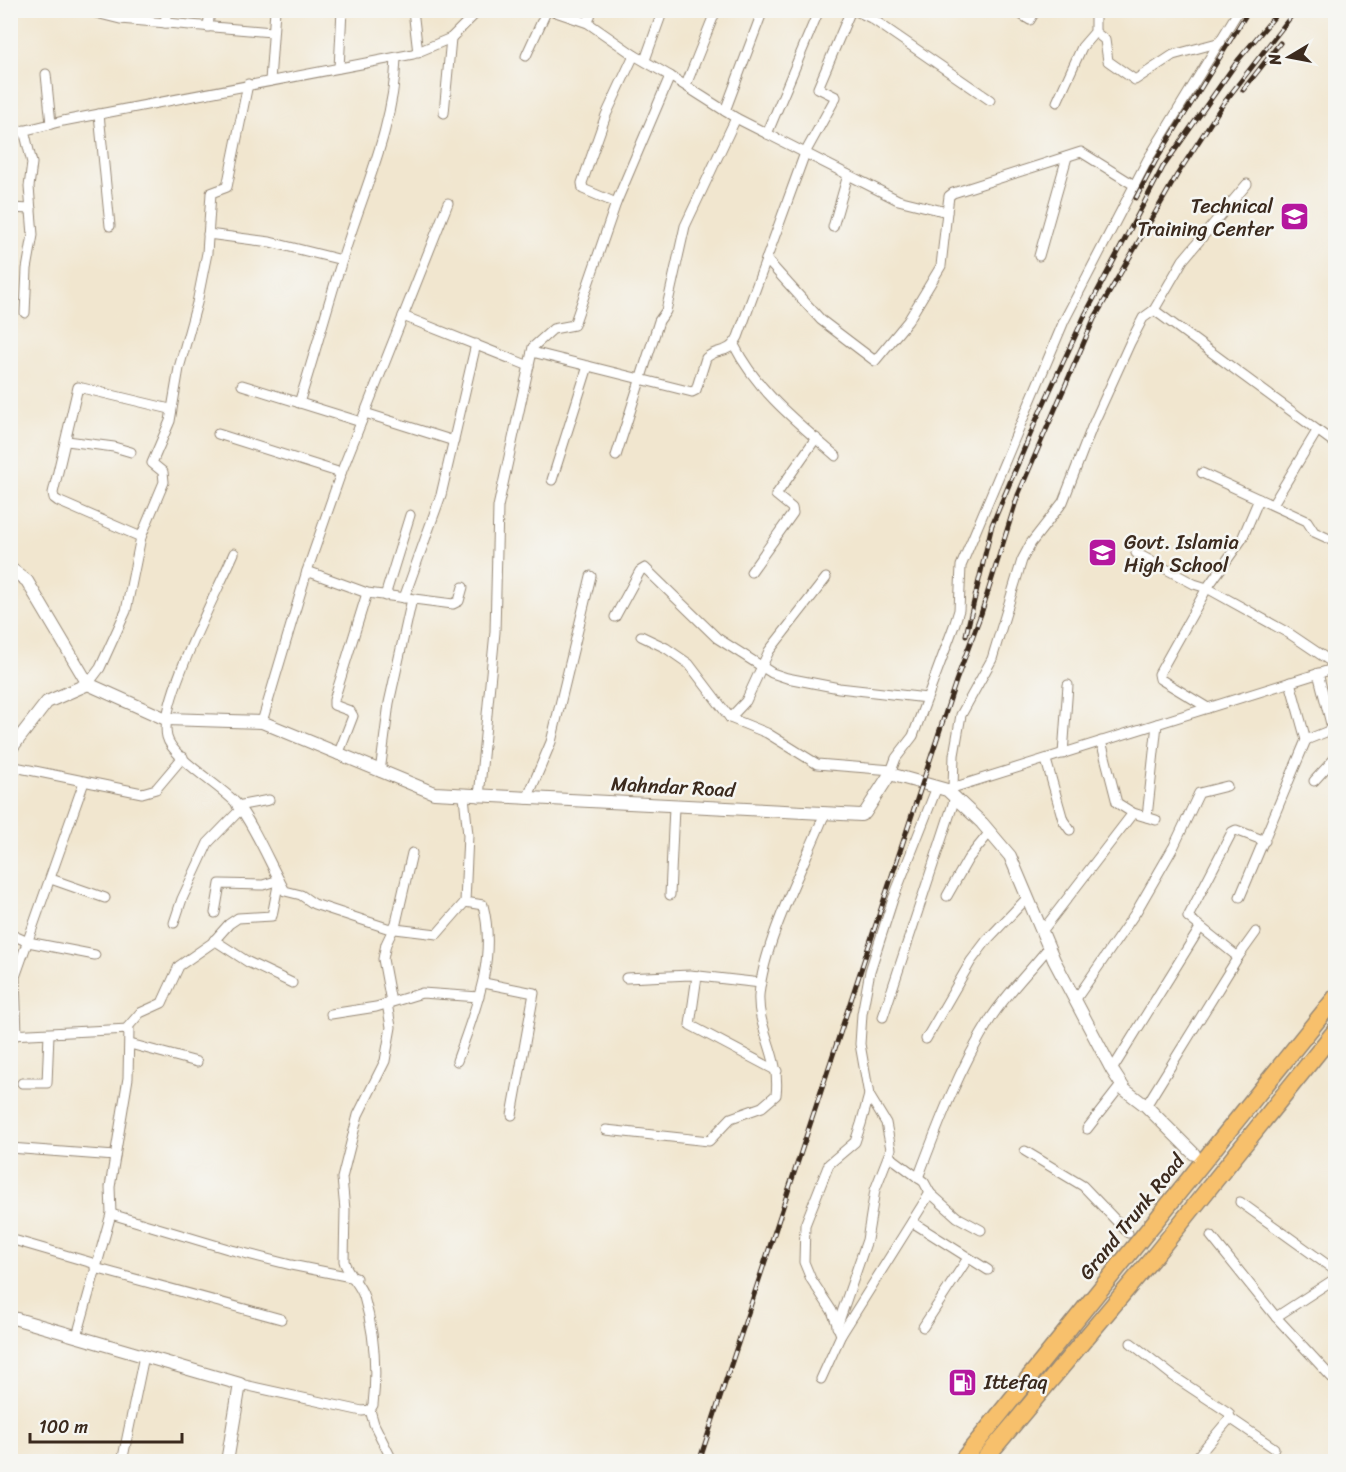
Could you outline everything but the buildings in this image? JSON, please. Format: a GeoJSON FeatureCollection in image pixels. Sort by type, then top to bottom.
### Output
{"type":"FeatureCollection","features":[{"type":"Feature","properties":{"kind":"highway","name":"Grand Trunk Road"},"geometry":{"type":"LineString","coordinates":[[961,1461],[1133,1237],[1335,998]]}},
{"type":"Feature","properties":{"kind":"highway","name":"Grand Trunk Road"},"geometry":{"type":"LineString","coordinates":[[982,1461],[1156,1254],[1335,1030]]}},
{"type":"Feature","properties":{"kind":"highway"},"geometry":{"type":"LineString","coordinates":[[1133,1237],[1156,1254]]}},
{"type":"Feature","properties":{"kind":"street"},"geometry":{"type":"LineString","coordinates":[[84,10],[120,19],[272,32]]}},
{"type":"Feature","properties":{"kind":"street"},"geometry":{"type":"LineString","coordinates":[[165,23],[167,10]]}},
{"type":"Feature","properties":{"kind":"street"},"geometry":{"type":"LineString","coordinates":[[208,27],[210,10]]}},
{"type":"Feature","properties":{"kind":"street"},"geometry":{"type":"LineString","coordinates":[[270,81],[274,10]]}},
{"type":"Feature","properties":{"kind":"street"},"geometry":{"type":"LineString","coordinates":[[339,68],[342,10]]}},
{"type":"Feature","properties":{"kind":"street"},"geometry":{"type":"LineString","coordinates":[[412,10],[418,52]]}},
{"type":"Feature","properties":{"kind":"street"},"geometry":{"type":"LineString","coordinates":[[10,134],[248,84],[396,58],[418,52],[451,38],[479,10]]}},
{"type":"Feature","properties":{"kind":"street"},"geometry":{"type":"LineString","coordinates":[[526,56],[549,10],[588,23],[634,55],[686,85],[736,118],[898,200],[947,212]]}},
{"type":"Feature","properties":{"kind":"street"},"geometry":{"type":"LineString","coordinates":[[588,23],[592,10]]}},
{"type":"Feature","properties":{"kind":"street"},"geometry":{"type":"LineString","coordinates":[[645,60],[663,10]]}},
{"type":"Feature","properties":{"kind":"street"},"geometry":{"type":"LineString","coordinates":[[686,85],[716,10]]}},
{"type":"Feature","properties":{"kind":"street"},"geometry":{"type":"LineString","coordinates":[[725,111],[763,10]]}},
{"type":"Feature","properties":{"kind":"street"},"geometry":{"type":"LineString","coordinates":[[767,134],[819,10]]}},
{"type":"Feature","properties":{"kind":"street"},"geometry":{"type":"LineString","coordinates":[[836,456],[774,400],[742,364],[734,345],[805,153],[837,97],[818,88],[852,10],[871,18],[990,100]]}},
{"type":"Feature","properties":{"kind":"street"},"geometry":{"type":"LineString","coordinates":[[1014,10],[1030,20],[1036,10]]}},
{"type":"Feature","properties":{"kind":"street"},"geometry":{"type":"LineString","coordinates":[[1057,102],[1082,47],[1095,32],[1095,10]]}},
{"type":"Feature","properties":{"kind":"street"},"geometry":{"type":"LineString","coordinates":[[891,772],[896,758],[912,736],[927,698],[959,610],[961,566],[1042,368],[1134,184],[1221,42],[1235,12]]}},
{"type":"Feature","properties":{"kind":"street"},"geometry":{"type":"LineString","coordinates":[[1095,32],[1105,40],[1108,61],[1135,80],[1173,55],[1221,42]]}},
{"type":"Feature","properties":{"kind":"street"},"geometry":{"type":"LineString","coordinates":[[444,113],[451,38]]}},
{"type":"Feature","properties":{"kind":"street"},"geometry":{"type":"LineString","coordinates":[[616,203],[583,189],[582,183],[606,116],[634,55]]}},
{"type":"Feature","properties":{"kind":"street"},"geometry":{"type":"LineString","coordinates":[[299,403],[342,260],[367,193],[389,112],[396,58]]}},
{"type":"Feature","properties":{"kind":"street"},"geometry":{"type":"LineString","coordinates":[[46,74],[51,124]]}},
{"type":"Feature","properties":{"kind":"street"},"geometry":{"type":"LineString","coordinates":[[479,797],[495,632],[498,507],[533,347],[553,330],[574,325],[616,203],[670,76]]}},
{"type":"Feature","properties":{"kind":"street"},"geometry":{"type":"LineString","coordinates":[[11,748],[46,702],[88,684],[104,660],[126,611],[141,537],[164,482],[162,472],[152,463],[170,421],[170,409],[197,303],[208,234],[211,193],[227,187],[248,84]]}},
{"type":"Feature","properties":{"kind":"street"},"geometry":{"type":"LineString","coordinates":[[99,114],[110,226]]}},
{"type":"Feature","properties":{"kind":"street"},"geometry":{"type":"LineString","coordinates":[[616,456],[659,321],[666,311],[685,226],[736,118]]}},
{"type":"Feature","properties":{"kind":"street"},"geometry":{"type":"LineString","coordinates":[[24,130],[32,163],[29,187],[33,235],[28,262],[25,313]]}},
{"type":"Feature","properties":{"kind":"street"},"geometry":{"type":"LineString","coordinates":[[766,259],[822,320],[874,361],[908,321],[941,266],[949,196],[953,193],[1081,152],[1134,184]]}},
{"type":"Feature","properties":{"kind":"street"},"geometry":{"type":"LineString","coordinates":[[1039,256],[1067,157]]}},
{"type":"Feature","properties":{"kind":"street"},"geometry":{"type":"LineString","coordinates":[[833,226],[848,175]]}},
{"type":"Feature","properties":{"kind":"street"},"geometry":{"type":"LineString","coordinates":[[883,1017],[948,791],[961,715],[992,659],[1022,560],[1064,502],[1092,427],[1141,321],[1154,310],[1183,260],[1247,184]]}},
{"type":"Feature","properties":{"kind":"street"},"geometry":{"type":"LineString","coordinates":[[262,722],[307,571],[341,473],[448,203]]}},
{"type":"Feature","properties":{"kind":"street"},"geometry":{"type":"LineString","coordinates":[[10,208],[31,209]]}},
{"type":"Feature","properties":{"kind":"street"},"geometry":{"type":"LineString","coordinates":[[208,234],[270,242],[342,260]]}},
{"type":"Feature","properties":{"kind":"street"},"geometry":{"type":"LineString","coordinates":[[1154,310],[1335,444]]}},
{"type":"Feature","properties":{"kind":"street"},"geometry":{"type":"LineString","coordinates":[[403,315],[529,366]]}},
{"type":"Feature","properties":{"kind":"street"},"geometry":{"type":"LineString","coordinates":[[380,772],[389,703],[408,599],[441,495],[476,344]]}},
{"type":"Feature","properties":{"kind":"street"},"geometry":{"type":"LineString","coordinates":[[532,352],[692,392],[696,390],[706,358],[734,345]]}},
{"type":"Feature","properties":{"kind":"street"},"geometry":{"type":"LineString","coordinates":[[552,480],[588,366]]}},
{"type":"Feature","properties":{"kind":"street"},"geometry":{"type":"LineString","coordinates":[[242,385],[299,403],[454,441]]}},
{"type":"Feature","properties":{"kind":"street"},"geometry":{"type":"LineString","coordinates":[[141,537],[54,498],[78,387],[170,409]]}},
{"type":"Feature","properties":{"kind":"street"},"geometry":{"type":"LineString","coordinates":[[1273,504],[1317,431]]}},
{"type":"Feature","properties":{"kind":"street"},"geometry":{"type":"LineString","coordinates":[[218,434],[341,473]]}},
{"type":"Feature","properties":{"kind":"street"},"geometry":{"type":"LineString","coordinates":[[751,572],[794,513],[792,508],[776,495],[816,438]]}},
{"type":"Feature","properties":{"kind":"street"},"geometry":{"type":"LineString","coordinates":[[67,441],[114,447],[131,452]]}},
{"type":"Feature","properties":{"kind":"street"},"geometry":{"type":"LineString","coordinates":[[1202,473],[1307,521],[1314,532],[1335,542]]}},
{"type":"Feature","properties":{"kind":"street"},"geometry":{"type":"LineString","coordinates":[[1208,708],[1159,677],[1208,588],[1242,539],[1259,499]]}},
{"type":"Feature","properties":{"kind":"street"},"geometry":{"type":"LineString","coordinates":[[385,596],[410,515]]}},
{"type":"Feature","properties":{"kind":"street"},"geometry":{"type":"LineString","coordinates":[[1136,553],[1194,584],[1208,588],[1290,634],[1335,666]]}},
{"type":"Feature","properties":{"kind":"street"},"geometry":{"type":"LineString","coordinates":[[234,554],[183,663],[166,719],[167,738],[183,757],[239,808],[288,893],[301,895],[314,904],[393,929],[437,934],[465,902],[468,835],[464,796]]}},
{"type":"Feature","properties":{"kind":"street"},"geometry":{"type":"LineString","coordinates":[[10,568],[27,581],[88,684]]}},
{"type":"Feature","properties":{"kind":"street"},"geometry":{"type":"LineString","coordinates":[[615,617],[640,571],[645,568],[717,638],[761,667],[795,680],[859,691],[927,698]]}},
{"type":"Feature","properties":{"kind":"street"},"geometry":{"type":"LineString","coordinates":[[307,571],[367,593],[453,604],[459,601],[463,587]]}},
{"type":"Feature","properties":{"kind":"street"},"geometry":{"type":"LineString","coordinates":[[527,799],[551,742],[591,576]]}},
{"type":"Feature","properties":{"kind":"street"},"geometry":{"type":"LineString","coordinates":[[730,718],[746,701],[769,651],[826,578]]}},
{"type":"Feature","properties":{"kind":"street"},"geometry":{"type":"LineString","coordinates":[[338,755],[353,716],[350,711],[334,705],[334,700],[367,593]]}},
{"type":"Feature","properties":{"kind":"street"},"geometry":{"type":"LineString","coordinates":[[641,636],[666,648],[689,664],[730,718],[767,733],[817,764],[891,772],[948,791],[990,832],[1010,856],[1049,947],[1112,1070],[1122,1084],[1194,1154]]}},
{"type":"Feature","properties":{"kind":"street"},"geometry":{"type":"LineString","coordinates":[[821,1378],[839,1332],[867,1240],[875,1190],[890,1156],[890,1133],[869,1095],[862,1066],[860,1044],[862,1014],[870,971],[893,898],[948,791],[1335,666]]}},
{"type":"Feature","properties":{"kind":"street"},"geometry":{"type":"LineString","coordinates":[[1318,673],[1330,724],[1335,727]]}},
{"type":"Feature","properties":{"kind":"street"},"geometry":{"type":"LineString","coordinates":[[1240,897],[1306,740],[1290,682]]}},
{"type":"Feature","properties":{"kind":"street","name":"Mahndar Road"},"geometry":{"type":"LineString","coordinates":[[88,684],[166,719],[262,722],[434,793],[674,807],[865,813],[891,772]]}},
{"type":"Feature","properties":{"kind":"street"},"geometry":{"type":"LineString","coordinates":[[1063,754],[1068,686]]}},
{"type":"Feature","properties":{"kind":"street"},"geometry":{"type":"LineString","coordinates":[[1101,741],[1117,803],[1133,813],[1151,819],[1157,724]]}},
{"type":"Feature","properties":{"kind":"street"},"geometry":{"type":"LineString","coordinates":[[1306,740],[1335,727]]}},
{"type":"Feature","properties":{"kind":"street"},"geometry":{"type":"LineString","coordinates":[[10,766],[135,792],[151,791],[183,757]]}},
{"type":"Feature","properties":{"kind":"street"},"geometry":{"type":"LineString","coordinates":[[1314,781],[1335,757]]}},
{"type":"Feature","properties":{"kind":"street"},"geometry":{"type":"LineString","coordinates":[[1046,760],[1062,820],[1070,830]]}},
{"type":"Feature","properties":{"kind":"street"},"geometry":{"type":"LineString","coordinates":[[84,782],[15,977],[14,1035],[127,1028],[140,1012],[162,1002],[179,966],[214,940],[229,924],[238,918],[272,916],[279,880]]}},
{"type":"Feature","properties":{"kind":"street"},"geometry":{"type":"LineString","coordinates":[[1076,999],[1136,912],[1174,846],[1199,793],[1227,786]]}},
{"type":"Feature","properties":{"kind":"street"},"geometry":{"type":"LineString","coordinates":[[174,923],[182,899],[208,843],[239,808],[269,800]]}},
{"type":"Feature","properties":{"kind":"street"},"geometry":{"type":"LineString","coordinates":[[670,895],[674,807]]}},
{"type":"Feature","properties":{"kind":"street"},"geometry":{"type":"LineString","coordinates":[[606,1130],[710,1141],[731,1118],[762,1107],[776,1095],[777,1071],[761,1015],[761,983],[771,945],[825,813]]}},
{"type":"Feature","properties":{"kind":"street"},"geometry":{"type":"LineString","coordinates":[[1043,930],[1133,813]]}},
{"type":"Feature","properties":{"kind":"street"},"geometry":{"type":"LineString","coordinates":[[1238,957],[1188,917],[1232,832],[1236,830],[1265,841]]}},
{"type":"Feature","properties":{"kind":"street"},"geometry":{"type":"LineString","coordinates":[[946,896],[968,859],[990,832]]}},
{"type":"Feature","properties":{"kind":"street"},"geometry":{"type":"LineString","coordinates":[[393,1461],[374,1424],[370,1410],[375,1389],[374,1353],[364,1296],[356,1278],[344,1261],[345,1210],[341,1186],[358,1115],[383,1070],[388,1053],[391,1027],[382,967],[386,944],[393,929],[412,853]]}},
{"type":"Feature","properties":{"kind":"street"},"geometry":{"type":"LineString","coordinates":[[51,879],[105,898]]}},
{"type":"Feature","properties":{"kind":"street"},"geometry":{"type":"LineString","coordinates":[[215,913],[220,884],[263,885],[279,880]]}},
{"type":"Feature","properties":{"kind":"street"},"geometry":{"type":"LineString","coordinates":[[926,1039],[971,961],[987,940],[1028,897]]}},
{"type":"Feature","properties":{"kind":"street"},"geometry":{"type":"LineString","coordinates":[[457,1061],[484,982],[488,923],[483,905],[465,902]]}},
{"type":"Feature","properties":{"kind":"street"},"geometry":{"type":"LineString","coordinates":[[1112,1070],[1200,928]]}},
{"type":"Feature","properties":{"kind":"street"},"geometry":{"type":"LineString","coordinates":[[1146,1106],[1238,957],[1256,932]]}},
{"type":"Feature","properties":{"kind":"street"},"geometry":{"type":"LineString","coordinates":[[10,934],[28,942],[94,955]]}},
{"type":"Feature","properties":{"kind":"street"},"geometry":{"type":"LineString","coordinates":[[214,940],[249,962],[292,983]]}},
{"type":"Feature","properties":{"kind":"street"},"geometry":{"type":"LineString","coordinates":[[918,1178],[948,1099],[967,1060],[992,1017],[1049,947]]}},
{"type":"Feature","properties":{"kind":"street"},"geometry":{"type":"LineString","coordinates":[[626,978],[697,976],[761,983]]}},
{"type":"Feature","properties":{"kind":"street"},"geometry":{"type":"LineString","coordinates":[[697,976],[690,1025],[777,1071]]}},
{"type":"Feature","properties":{"kind":"street"},"geometry":{"type":"LineString","coordinates":[[484,982],[534,993],[512,1115]]}},
{"type":"Feature","properties":{"kind":"street"},"geometry":{"type":"LineString","coordinates":[[331,1014],[389,1003],[422,993],[479,998]]}},
{"type":"Feature","properties":{"kind":"street"},"geometry":{"type":"LineString","coordinates":[[77,1336],[111,1214],[110,1187],[124,1112],[130,1044],[127,1028]]}},
{"type":"Feature","properties":{"kind":"street"},"geometry":{"type":"LineString","coordinates":[[22,1083],[47,1083],[49,1034]]}},
{"type":"Feature","properties":{"kind":"street"},"geometry":{"type":"LineString","coordinates":[[130,1044],[197,1062]]}},
{"type":"Feature","properties":{"kind":"street"},"geometry":{"type":"LineString","coordinates":[[1088,1129],[1122,1084]]}},
{"type":"Feature","properties":{"kind":"street"},"geometry":{"type":"LineString","coordinates":[[839,1332],[832,1311],[807,1271],[802,1240],[807,1216],[824,1172],[829,1164],[855,1142],[869,1095]]}},
{"type":"Feature","properties":{"kind":"street"},"geometry":{"type":"LineString","coordinates":[[10,1148],[115,1156]]}},
{"type":"Feature","properties":{"kind":"street"},"geometry":{"type":"LineString","coordinates":[[1025,1151],[1083,1186],[1133,1237]]}},
{"type":"Feature","properties":{"kind":"street"},"geometry":{"type":"LineString","coordinates":[[890,1156],[918,1178],[930,1193],[957,1217],[981,1230]]}},
{"type":"Feature","properties":{"kind":"street"},"geometry":{"type":"LineString","coordinates":[[839,1332],[930,1193]]}},
{"type":"Feature","properties":{"kind":"street"},"geometry":{"type":"LineString","coordinates":[[1240,1202],[1335,1271]]}},
{"type":"Feature","properties":{"kind":"street"},"geometry":{"type":"LineString","coordinates":[[111,1214],[228,1249],[356,1278]]}},
{"type":"Feature","properties":{"kind":"street"},"geometry":{"type":"LineString","coordinates":[[912,1222],[988,1270]]}},
{"type":"Feature","properties":{"kind":"street"},"geometry":{"type":"LineString","coordinates":[[1210,1236],[1276,1317],[1335,1382]]}},
{"type":"Feature","properties":{"kind":"street"},"geometry":{"type":"LineString","coordinates":[[10,1239],[95,1266],[281,1318]]}},
{"type":"Feature","properties":{"kind":"street"},"geometry":{"type":"LineString","coordinates":[[923,1327],[968,1258]]}},
{"type":"Feature","properties":{"kind":"street"},"geometry":{"type":"LineString","coordinates":[[1276,1317],[1335,1278]]}},
{"type":"Feature","properties":{"kind":"street"},"geometry":{"type":"LineString","coordinates":[[10,1317],[240,1384],[324,1404],[362,1411],[370,1410]]}},
{"type":"Feature","properties":{"kind":"street"},"geometry":{"type":"LineString","coordinates":[[1131,1342],[1173,1376],[1229,1413],[1230,1418],[1274,1448]]}},
{"type":"Feature","properties":{"kind":"street"},"geometry":{"type":"LineString","coordinates":[[122,1461],[144,1356]]}},
{"type":"Feature","properties":{"kind":"street"},"geometry":{"type":"LineString","coordinates":[[227,1461],[240,1384]]}},
{"type":"Feature","properties":{"kind":"street"},"geometry":{"type":"LineString","coordinates":[[1192,1461],[1230,1418]]}},
{"type":"Feature","properties":{"kind":"railway"},"geometry":{"type":"LineString","coordinates":[[1136,198],[1155,162],[1249,10]]}},
{"type":"Feature","properties":{"kind":"railway"},"geometry":{"type":"LineString","coordinates":[[966,635],[992,525],[1038,416],[1085,315],[1163,167],[1239,59],[1280,10]]}},
{"type":"Feature","properties":{"kind":"railway"},"geometry":{"type":"LineString","coordinates":[[699,1462],[956,681],[981,614],[1018,495],[1094,319],[1177,175],[1223,104],[1296,10]]}},
{"type":"Feature","properties":{"kind":"railway"},"geometry":{"type":"LineString","coordinates":[[1243,90],[1280,43]]}},
{"type":"Feature","properties":{"kind":"place","name":"Technical Training Center"},"geometry":{"type":"Point","coordinates":[1294,217]}},
{"type":"Feature","properties":{"kind":"place","name":"Govt. Islamia High School"},"geometry":{"type":"Point","coordinates":[1103,553]}},
{"type":"Feature","properties":{"kind":"place","name":"Ittefaq"},"geometry":{"type":"Point","coordinates":[963,1382]}}]}
